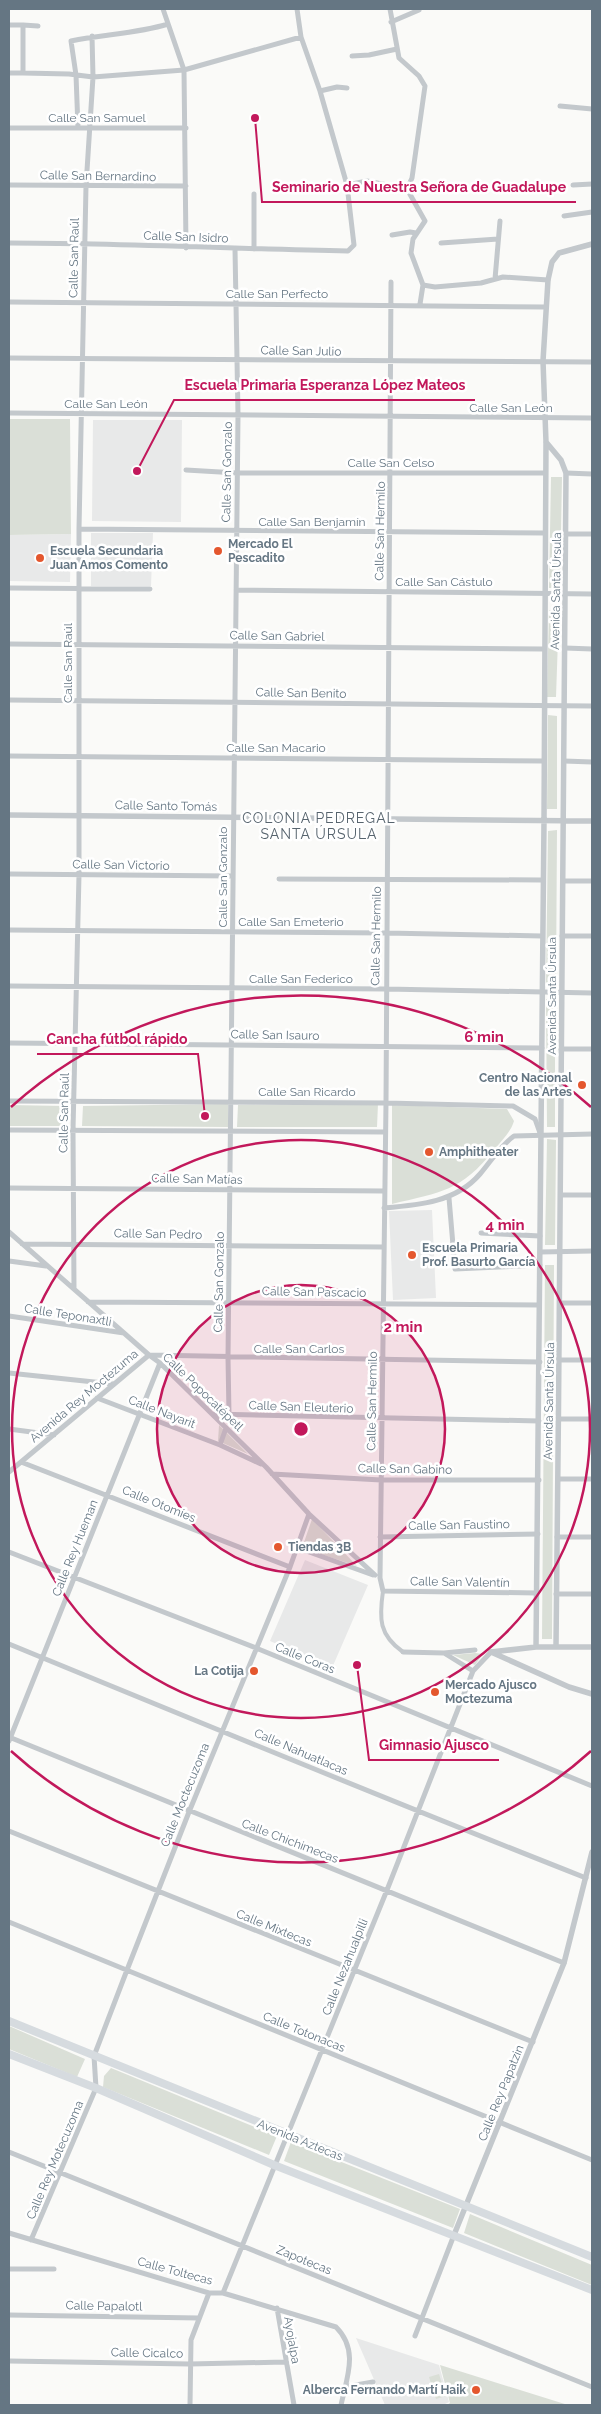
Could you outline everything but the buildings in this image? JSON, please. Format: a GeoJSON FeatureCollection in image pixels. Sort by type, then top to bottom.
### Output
{"type":"FeatureCollection","features":[{"type":"Feature","properties":{"kind":"main road","name":"Avenida Aztecas"},"geometry":{"type":"LineString","coordinates":[[9,2021],[287,2136],[592,2257]]}},
{"type":"Feature","properties":{"kind":"main road"},"geometry":{"type":"LineString","coordinates":[[9,2054],[96,2088],[274,2165],[592,2290]]}},
{"type":"Feature","properties":{"kind":"street"},"geometry":{"type":"LineString","coordinates":[[163,9],[184,70],[186,248]]}},
{"type":"Feature","properties":{"kind":"street"},"geometry":{"type":"LineString","coordinates":[[297,9],[301,37],[320,91],[347,185],[373,181],[407,189],[424,217],[423,225],[416,233],[411,253],[422,285],[420,304]]}},
{"type":"Feature","properties":{"kind":"street"},"geometry":{"type":"LineString","coordinates":[[390,9],[397,49],[402,62],[419,76],[425,86],[412,178],[407,189]]}},
{"type":"Feature","properties":{"kind":"street"},"geometry":{"type":"LineString","coordinates":[[391,22],[419,10]]}},
{"type":"Feature","properties":{"kind":"street"},"geometry":{"type":"LineString","coordinates":[[9,24],[38,26]]}},
{"type":"Feature","properties":{"kind":"street"},"geometry":{"type":"LineString","coordinates":[[78,128],[76,75],[71,41],[92,36],[143,32],[168,24]]}},
{"type":"Feature","properties":{"kind":"street"},"geometry":{"type":"LineString","coordinates":[[23,25],[24,73]]}},
{"type":"Feature","properties":{"kind":"street","name":"Calle San Raúl"},"geometry":{"type":"LineString","coordinates":[[74,1290],[73,1130],[79,875],[78,588],[84,243],[88,128],[93,77],[92,36]]}},
{"type":"Feature","properties":{"kind":"street"},"geometry":{"type":"LineString","coordinates":[[9,73],[93,77],[184,70],[301,37]]}},
{"type":"Feature","properties":{"kind":"street"},"geometry":{"type":"LineString","coordinates":[[352,56],[369,55],[397,49]]}},
{"type":"Feature","properties":{"kind":"street"},"geometry":{"type":"LineString","coordinates":[[320,91],[337,87],[347,88]]}},
{"type":"Feature","properties":{"kind":"street"},"geometry":{"type":"LineString","coordinates":[[560,106],[592,110]]}},
{"type":"Feature","properties":{"kind":"street","name":"Calle San Samuel"},"geometry":{"type":"LineString","coordinates":[[9,128],[186,128]]}},
{"type":"Feature","properties":{"kind":"street","name":"Calle San Bernardino"},"geometry":{"type":"LineString","coordinates":[[9,184],[186,186]]}},
{"type":"Feature","properties":{"kind":"street"},"geometry":{"type":"LineString","coordinates":[[573,185],[592,184]]}},
{"type":"Feature","properties":{"kind":"street","name":"Calle San Isidro"},"geometry":{"type":"LineString","coordinates":[[9,243],[84,243],[186,248],[348,251],[354,245],[347,185]]}},
{"type":"Feature","properties":{"kind":"street"},"geometry":{"type":"LineString","coordinates":[[254,194],[254,249]]}},
{"type":"Feature","properties":{"kind":"street"},"geometry":{"type":"LineString","coordinates":[[564,216],[592,212]]}},
{"type":"Feature","properties":{"kind":"street"},"geometry":{"type":"LineString","coordinates":[[494,279],[500,221]]}},
{"type":"Feature","properties":{"kind":"street"},"geometry":{"type":"LineString","coordinates":[[392,235],[416,233]]}},
{"type":"Feature","properties":{"kind":"street"},"geometry":{"type":"LineString","coordinates":[[442,243],[498,239]]}},
{"type":"Feature","properties":{"kind":"street","name":"Avenida Santa Úrsula"},"geometry":{"type":"LineString","coordinates":[[536,1646],[544,820],[546,442],[543,362],[548,280],[552,262],[560,253],[592,244]]}},
{"type":"Feature","properties":{"kind":"street","name":"Calle San Gonzalo"},"geometry":{"type":"LineString","coordinates":[[229,1414],[229,1190],[238,415],[235,249]]}},
{"type":"Feature","properties":{"kind":"street"},"geometry":{"type":"LineString","coordinates":[[422,285],[435,288],[481,283],[494,279],[548,280]]}},
{"type":"Feature","properties":{"kind":"street","name":"Calle San Hermilo"},"geometry":{"type":"LineString","coordinates":[[382,1591],[378,1577],[382,1480],[386,1103],[388,648],[392,474],[391,282]]}},
{"type":"Feature","properties":{"kind":"street","name":"Calle San Perfecto"},"geometry":{"type":"LineString","coordinates":[[9,302],[546,306]]}},
{"type":"Feature","properties":{"kind":"street","name":"Calle San Julio"},"geometry":{"type":"LineString","coordinates":[[9,358],[592,362]]}},
{"type":"Feature","properties":{"kind":"street","name":"Calle San León"},"geometry":{"type":"LineString","coordinates":[[9,413],[592,418]]}},
{"type":"Feature","properties":{"kind":"street","name":"Avenida Santa Úrsula"},"geometry":{"type":"LineString","coordinates":[[546,442],[561,460],[566,473],[561,992],[562,1195],[556,1646]]}},
{"type":"Feature","properties":{"kind":"street","name":"Calle San Celso"},"geometry":{"type":"LineString","coordinates":[[186,470],[392,474],[545,474]]}},
{"type":"Feature","properties":{"kind":"street"},"geometry":{"type":"LineString","coordinates":[[566,473],[592,474]]}},
{"type":"Feature","properties":{"kind":"street","name":"Calle San Benjamín"},"geometry":{"type":"LineString","coordinates":[[79,529],[236,532],[545,533]]}},
{"type":"Feature","properties":{"kind":"street"},"geometry":{"type":"LineString","coordinates":[[566,534],[592,534]]}},
{"type":"Feature","properties":{"kind":"street"},"geometry":{"type":"LineString","coordinates":[[9,588],[150,590]]}},
{"type":"Feature","properties":{"kind":"street","name":"Calle San Cástulo"},"geometry":{"type":"LineString","coordinates":[[236,590],[592,594]]}},
{"type":"Feature","properties":{"kind":"street","name":"Calle San Gabriel"},"geometry":{"type":"LineString","coordinates":[[9,644],[544,650]]}},
{"type":"Feature","properties":{"kind":"street"},"geometry":{"type":"LineString","coordinates":[[565,648],[592,649]]}},
{"type":"Feature","properties":{"kind":"street","name":"Calle San Benito"},"geometry":{"type":"LineString","coordinates":[[9,700],[592,706]]}},
{"type":"Feature","properties":{"kind":"street","name":"Calle San Macario"},"geometry":{"type":"LineString","coordinates":[[9,756],[544,761]]}},
{"type":"Feature","properties":{"kind":"street"},"geometry":{"type":"LineString","coordinates":[[564,761],[592,762]]}},
{"type":"Feature","properties":{"kind":"street","name":"Calle Santo Tomás"},"geometry":{"type":"LineString","coordinates":[[9,815],[592,821]]}},
{"type":"Feature","properties":{"kind":"street","name":"Calle San Victorio"},"geometry":{"type":"LineString","coordinates":[[9,874],[233,876]]}},
{"type":"Feature","properties":{"kind":"street"},"geometry":{"type":"LineString","coordinates":[[279,879],[542,880]]}},
{"type":"Feature","properties":{"kind":"street"},"geometry":{"type":"LineString","coordinates":[[563,881],[592,881]]}},
{"type":"Feature","properties":{"kind":"street","name":"Calle San Emeterio"},"geometry":{"type":"LineString","coordinates":[[9,930],[386,932],[542,936]]}},
{"type":"Feature","properties":{"kind":"street"},"geometry":{"type":"LineString","coordinates":[[562,936],[592,936]]}},
{"type":"Feature","properties":{"kind":"street","name":"Calle San Federico"},"geometry":{"type":"LineString","coordinates":[[9,986],[386,989],[592,993]]}},
{"type":"Feature","properties":{"kind":"street","name":"Calle San Isauro"},"geometry":{"type":"LineString","coordinates":[[9,1043],[542,1048]]}},
{"type":"Feature","properties":{"kind":"street"},"geometry":{"type":"LineString","coordinates":[[561,1050],[592,1049]]}},
{"type":"Feature","properties":{"kind":"street","name":"Calle San Ricardo"},"geometry":{"type":"LineString","coordinates":[[9,1101],[386,1103],[513,1106],[534,1119],[541,1134]]}},
{"type":"Feature","properties":{"kind":"street"},"geometry":{"type":"LineString","coordinates":[[9,1130],[385,1132]]}},
{"type":"Feature","properties":{"kind":"street"},"geometry":{"type":"LineString","coordinates":[[384,1208],[412,1206],[449,1198],[473,1182],[514,1136],[592,1134]]}},
{"type":"Feature","properties":{"kind":"street","name":"Calle San Matías"},"geometry":{"type":"LineString","coordinates":[[9,1188],[384,1191]]}},
{"type":"Feature","properties":{"kind":"street"},"geometry":{"type":"LineString","coordinates":[[562,1195],[592,1195]]}},
{"type":"Feature","properties":{"kind":"street"},"geometry":{"type":"LineString","coordinates":[[449,1198],[455,1269],[540,1265]]}},
{"type":"Feature","properties":{"kind":"street","name":"Calle Popocatépetl"},"geometry":{"type":"LineString","coordinates":[[9,1232],[160,1363],[266,1467],[310,1514],[378,1577]]}},
{"type":"Feature","properties":{"kind":"street"},"geometry":{"type":"LineString","coordinates":[[481,1233],[540,1236]]}},
{"type":"Feature","properties":{"kind":"street","name":"Calle San Pedro"},"geometry":{"type":"LineString","coordinates":[[22,1244],[384,1247]]}},
{"type":"Feature","properties":{"kind":"street"},"geometry":{"type":"LineString","coordinates":[[540,1252],[592,1251]]}},
{"type":"Feature","properties":{"kind":"street"},"geometry":{"type":"LineString","coordinates":[[9,1261],[47,1266]]}},
{"type":"Feature","properties":{"kind":"street","name":"Calle San Pascacio"},"geometry":{"type":"LineString","coordinates":[[88,1302],[229,1301],[539,1305]]}},
{"type":"Feature","properties":{"kind":"street"},"geometry":{"type":"LineString","coordinates":[[560,1302],[592,1303]]}},
{"type":"Feature","properties":{"kind":"street","name":"Calle Teponaxtli"},"geometry":{"type":"LineString","coordinates":[[9,1316],[125,1333]]}},
{"type":"Feature","properties":{"kind":"street","name":"Calle San Carlos"},"geometry":{"type":"LineString","coordinates":[[149,1355],[228,1358],[540,1362]]}},
{"type":"Feature","properties":{"kind":"street","name":"Avenida Rey Moctezuma"},"geometry":{"type":"LineString","coordinates":[[9,1472],[149,1355]]}},
{"type":"Feature","properties":{"kind":"street"},"geometry":{"type":"LineString","coordinates":[[559,1360],[592,1360]]}},
{"type":"Feature","properties":{"kind":"street","name":"Calle Rey Hueman"},"geometry":{"type":"LineString","coordinates":[[9,1739],[160,1363]]}},
{"type":"Feature","properties":{"kind":"street"},"geometry":{"type":"LineString","coordinates":[[9,1373],[113,1384]]}},
{"type":"Feature","properties":{"kind":"street","name":"Calle Nayarit"},"geometry":{"type":"LineString","coordinates":[[97,1398],[220,1445],[266,1467]]}},
{"type":"Feature","properties":{"kind":"street","name":"Calle San Eleuterio"},"geometry":{"type":"LineString","coordinates":[[212,1414],[539,1421]]}},
{"type":"Feature","properties":{"kind":"street"},"geometry":{"type":"LineString","coordinates":[[559,1419],[592,1419]]}},
{"type":"Feature","properties":{"kind":"street"},"geometry":{"type":"LineString","coordinates":[[220,1445],[226,1428]]}},
{"type":"Feature","properties":{"kind":"street"},"geometry":{"type":"LineString","coordinates":[[9,1429],[54,1435]]}},
{"type":"Feature","properties":{"kind":"street","name":"Calle Otomíes"},"geometry":{"type":"LineString","coordinates":[[20,1462],[107,1494],[290,1567]]}},
{"type":"Feature","properties":{"kind":"street","name":"Calle San Gabino"},"geometry":{"type":"LineString","coordinates":[[272,1474],[382,1480],[539,1480]]}},
{"type":"Feature","properties":{"kind":"street"},"geometry":{"type":"LineString","coordinates":[[558,1479],[592,1479]]}},
{"type":"Feature","properties":{"kind":"street","name":"Calle Moctecuzoma"},"geometry":{"type":"LineString","coordinates":[[96,2088],[94,2056],[188,1812],[298,1548],[310,1514]]}},
{"type":"Feature","properties":{"kind":"street","name":"Calle San Faustino"},"geometry":{"type":"LineString","coordinates":[[380,1537],[538,1534]]}},
{"type":"Feature","properties":{"kind":"street"},"geometry":{"type":"LineString","coordinates":[[557,1537],[592,1537]]}},
{"type":"Feature","properties":{"kind":"street"},"geometry":{"type":"LineString","coordinates":[[298,1548],[378,1577]]}},
{"type":"Feature","properties":{"kind":"street","name":"Calle Coras"},"geometry":{"type":"LineString","coordinates":[[9,1552],[256,1648],[592,1786]]}},
{"type":"Feature","properties":{"kind":"street"},"geometry":{"type":"LineString","coordinates":[[382,1591],[380,1614],[386,1637],[403,1652],[444,1653],[474,1650]]}},
{"type":"Feature","properties":{"kind":"street","name":"Calle San Valentín"},"geometry":{"type":"LineString","coordinates":[[382,1591],[537,1593]]}},
{"type":"Feature","properties":{"kind":"street"},"geometry":{"type":"LineString","coordinates":[[556,1594],[592,1594]]}},
{"type":"Feature","properties":{"kind":"street","name":"Calle Nahuatlacas"},"geometry":{"type":"LineString","coordinates":[[9,1644],[418,1812],[586,1878]]}},
{"type":"Feature","properties":{"kind":"street"},"geometry":{"type":"LineString","coordinates":[[491,1652],[536,1646],[592,1647]]}},
{"type":"Feature","properties":{"kind":"street"},"geometry":{"type":"LineString","coordinates":[[491,1652],[569,1687],[592,1694]]}},
{"type":"Feature","properties":{"kind":"street","name":"Calle Nezahualpilli"},"geometry":{"type":"LineString","coordinates":[[223,2293],[387,1890],[473,1671],[491,1652]]}},
{"type":"Feature","properties":{"kind":"street"},"geometry":{"type":"LineString","coordinates":[[444,1653],[473,1671]]}},
{"type":"Feature","properties":{"kind":"street","name":"Calle Chichimecas"},"geometry":{"type":"LineString","coordinates":[[9,1739],[564,1963]]}},
{"type":"Feature","properties":{"kind":"street","name":"Calle Mixtecas"},"geometry":{"type":"LineString","coordinates":[[9,1831],[532,2042]]}},
{"type":"Feature","properties":{"kind":"street","name":"Calle Rey Papatzin"},"geometry":{"type":"LineString","coordinates":[[415,2336],[564,1963],[592,1852]]}},
{"type":"Feature","properties":{"kind":"street","name":"Calle Totonacas"},"geometry":{"type":"LineString","coordinates":[[9,1922],[592,2160]]}},
{"type":"Feature","properties":{"kind":"street","name":"Calle Rey Motecuzoma"},"geometry":{"type":"LineString","coordinates":[[32,2240],[96,2088]]}},
{"type":"Feature","properties":{"kind":"street","name":"Zapotecas"},"geometry":{"type":"LineString","coordinates":[[9,2152],[592,2386]]}},
{"type":"Feature","properties":{"kind":"street","name":"Calle Toltecas"},"geometry":{"type":"LineString","coordinates":[[9,2233],[209,2293],[223,2293],[336,2327],[347,2341],[350,2351],[345,2387]]}},
{"type":"Feature","properties":{"kind":"street"},"geometry":{"type":"LineString","coordinates":[[9,2269],[54,2269]]}},
{"type":"Feature","properties":{"kind":"street"},"geometry":{"type":"LineString","coordinates":[[190,2405],[191,2340],[209,2293]]}},
{"type":"Feature","properties":{"kind":"street","name":"Ayojalpa"},"geometry":{"type":"LineString","coordinates":[[277,2308],[294,2405]]}},
{"type":"Feature","properties":{"kind":"street","name":"Calle Papalotl"},"geometry":{"type":"LineString","coordinates":[[9,2315],[199,2318]]}},
{"type":"Feature","properties":{"kind":"street","name":"Calle Cicalco"},"geometry":{"type":"LineString","coordinates":[[9,2362],[190,2364],[286,2362]]}},
{"type":"Feature","properties":{"kind":"street"},"geometry":{"type":"LineString","coordinates":[[341,2405],[345,2387],[373,2382]]}},
{"type":"Feature","properties":{"kind":"shaded area"},"geometry":{"type":"Polygon","coordinates":[[[9,419],[70,419],[71,534],[9,535],[9,419]]]}},
{"type":"Feature","properties":{"kind":"shaded area"},"geometry":{"type":"Polygon","coordinates":[[[93,420],[182,420],[181,522],[92,521],[93,420]]]}},
{"type":"Feature","properties":{"kind":"shaded area"},"geometry":{"type":"Polygon","coordinates":[[[551,477],[562,477],[560,588],[549,588],[551,477]]]}},
{"type":"Feature","properties":{"kind":"shaded area"},"geometry":{"type":"Polygon","coordinates":[[[91,533],[153,533],[151,586],[91,586],[91,533]]]}},
{"type":"Feature","properties":{"kind":"shaded area","name":"Escuela Secundaria Juan Amos Comento"},"geometry":{"type":"Polygon","coordinates":[[[71,534],[70,582],[9,581],[9,535],[71,534]]]}},
{"type":"Feature","properties":{"kind":"shaded area"},"geometry":{"type":"Polygon","coordinates":[[[549,610],[559,610],[556,697],[547,697],[549,610]]]}},
{"type":"Feature","properties":{"kind":"shaded area"},"geometry":{"type":"Polygon","coordinates":[[[548,715],[557,716],[557,809],[547,809],[548,715]]]}},
{"type":"Feature","properties":{"kind":"shaded area"},"geometry":{"type":"Polygon","coordinates":[[[557,830],[556,985],[546,985],[548,831],[557,830]]]}},
{"type":"Feature","properties":{"kind":"shaded area"},"geometry":{"type":"Polygon","coordinates":[[[546,999],[555,999],[555,1127],[547,1127],[546,999]]]}},
{"type":"Feature","properties":{"kind":"shaded area"},"geometry":{"type":"Polygon","coordinates":[[[228,1104],[228,1127],[82,1126],[83,1106],[228,1104]]]}},
{"type":"Feature","properties":{"kind":"shaded area"},"geometry":{"type":"Polygon","coordinates":[[[378,1104],[377,1127],[237,1127],[238,1105],[378,1104]]]}},
{"type":"Feature","properties":{"kind":"shaded area"},"geometry":{"type":"Polygon","coordinates":[[[9,1105],[63,1106],[64,1126],[9,1126],[9,1105]]]}},
{"type":"Feature","properties":{"kind":"shaded area"},"geometry":{"type":"Polygon","coordinates":[[[392,1105],[507,1109],[514,1121],[508,1133],[482,1164],[460,1182],[438,1192],[392,1204],[392,1105]]]}},
{"type":"Feature","properties":{"kind":"shaded area"},"geometry":{"type":"Polygon","coordinates":[[[547,1139],[556,1140],[555,1245],[545,1245],[547,1139]]]}},
{"type":"Feature","properties":{"kind":"shaded area","name":"Escuela Primaria Prof. Basurto García"},"geometry":{"type":"Polygon","coordinates":[[[432,1210],[436,1298],[393,1300],[389,1211],[432,1210]]]}},
{"type":"Feature","properties":{"kind":"shaded area"},"geometry":{"type":"Polygon","coordinates":[[[545,1265],[554,1265],[552,1639],[542,1639],[545,1265]]]}},
{"type":"Feature","properties":{"kind":"shaded area"},"geometry":{"type":"Polygon","coordinates":[[[219,1425],[248,1454],[218,1441],[219,1425]]]}},
{"type":"Feature","properties":{"kind":"shaded area"},"geometry":{"type":"Polygon","coordinates":[[[312,1519],[357,1566],[302,1548],[312,1519]]]}},
{"type":"Feature","properties":{"kind":"shaded area"},"geometry":{"type":"Polygon","coordinates":[[[305,1560],[368,1585],[332,1668],[270,1641],[305,1560]]]}},
{"type":"Feature","properties":{"kind":"shaded area"},"geometry":{"type":"Polygon","coordinates":[[[483,1654],[475,1665],[453,1655],[483,1654]]]}},
{"type":"Feature","properties":{"kind":"shaded area"},"geometry":{"type":"Polygon","coordinates":[[[9,2026],[85,2059],[77,2077],[9,2049],[9,2026]]]}},
{"type":"Feature","properties":{"kind":"shaded area"},"geometry":{"type":"Polygon","coordinates":[[[111,2068],[277,2136],[269,2155],[103,2087],[104,2076],[111,2068]]]}},
{"type":"Feature","properties":{"kind":"shaded area"},"geometry":{"type":"Polygon","coordinates":[[[291,2142],[460,2209],[453,2228],[284,2161],[291,2142]]]}},
{"type":"Feature","properties":{"kind":"shaded area"},"geometry":{"type":"Polygon","coordinates":[[[470,2214],[592,2265],[592,2285],[464,2233],[470,2214]]]}},
{"type":"Feature","properties":{"kind":"shaded area"},"geometry":{"type":"Polygon","coordinates":[[[356,2338],[439,2365],[449,2402],[443,2405],[385,2405],[356,2338]]]}},
{"type":"Feature","properties":{"kind":"shaded area"},"geometry":{"type":"Polygon","coordinates":[[[440,2365],[568,2405],[447,2405],[450,2403],[440,2365]]]}},
{"type":"Feature","properties":{"kind":"shaded area"},"geometry":{"type":"Polygon","coordinates":[[[439,2374],[446,2396],[436,2399],[429,2377],[439,2374]]]}},
{"type":"Feature","properties":{"kind":"place","name":"Seminario de Nuestra Señora de Guadalupe"},"geometry":{"type":"Point","coordinates":[255,118]}},
{"type":"Feature","properties":{"kind":"place","name":"Escuela Primaria Esperanza López Mateos"},"geometry":{"type":"Point","coordinates":[137,471]}},
{"type":"Feature","properties":{"kind":"place","name":"Mercado El Pescadito"},"geometry":{"type":"Point","coordinates":[218,551]}},
{"type":"Feature","properties":{"kind":"place","name":"Escuela Secundaria Juan Amos Comento"},"geometry":{"type":"Point","coordinates":[40,558]}},
{"type":"Feature","properties":{"kind":"place","name":"Centro Nacional de las Artes"},"geometry":{"type":"Point","coordinates":[582,1085]}},
{"type":"Feature","properties":{"kind":"place","name":"Cancha fútbol rápido"},"geometry":{"type":"Point","coordinates":[205,1116]}},
{"type":"Feature","properties":{"kind":"place","name":"Amphitheater"},"geometry":{"type":"Point","coordinates":[429,1152]}},
{"type":"Feature","properties":{"kind":"place","name":"Escuela Primaria Prof. Basurto García"},"geometry":{"type":"Point","coordinates":[412,1255]}},
{"type":"Feature","properties":{"kind":"place","name":"Tiendas 3B"},"geometry":{"type":"Point","coordinates":[278,1547]}},
{"type":"Feature","properties":{"kind":"place","name":"Gimnasio Ajusco"},"geometry":{"type":"Point","coordinates":[357,1665]}},
{"type":"Feature","properties":{"kind":"place","name":"La Cotija"},"geometry":{"type":"Point","coordinates":[254,1671]}},
{"type":"Feature","properties":{"kind":"place","name":"Mercado Ajusco Moctezuma"},"geometry":{"type":"Point","coordinates":[435,1692]}},
{"type":"Feature","properties":{"kind":"place","name":"Alberca Fernando Martí Haik"},"geometry":{"type":"Point","coordinates":[476,2390]}},
{"type":"Feature","properties":{"kind":"district","name":"COLONIA PEDREGAL SANTA ÚRSULA"},"geometry":{"type":"Point","coordinates":[319,826]}}]}
